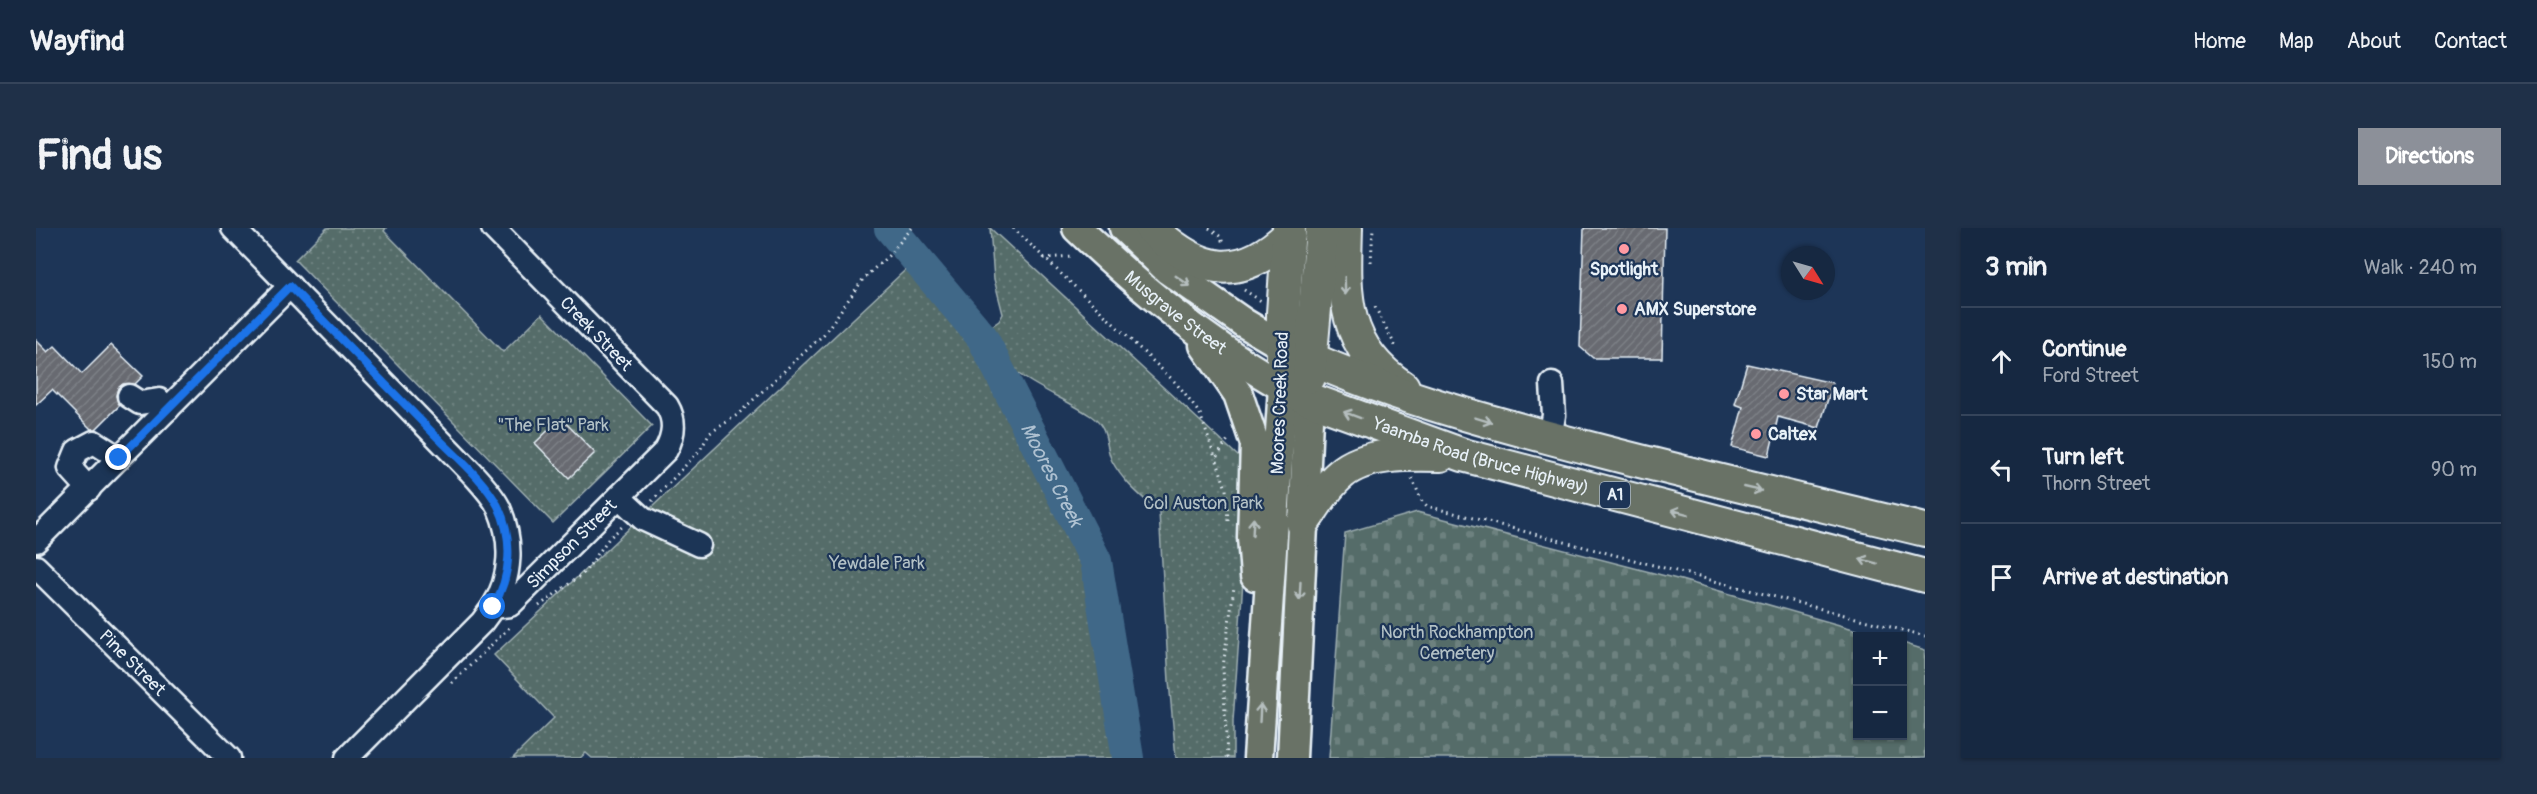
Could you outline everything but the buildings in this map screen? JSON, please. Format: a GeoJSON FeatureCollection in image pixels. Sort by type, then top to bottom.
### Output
{"type":"FeatureCollection","features":[{"type":"Feature","properties":{"kind":"highway"},"geometry":{"type":"LineString","coordinates":[[1151,228],[1173,249],[1185,256],[1199,263],[1220,266],[1241,264],[1262,258],[1289,231]]}},
{"type":"Feature","properties":{"kind":"highway","name":"Moores Creek Road"},"geometry":{"type":"LineString","coordinates":[[1296,352],[1322,228]]}},
{"type":"Feature","properties":{"kind":"highway","name":"A1"},"geometry":{"type":"LineString","coordinates":[[1346,228],[1344,290],[1348,312],[1356,334],[1371,358],[1387,376],[1427,403]]}},
{"type":"Feature","properties":{"kind":"highway","name":"Moores Creek Road"},"geometry":{"type":"LineString","coordinates":[[1289,231],[1296,393]]}},
{"type":"Feature","properties":{"kind":"highway","name":"Yaamba Road (Bruce Highway)"},"geometry":{"type":"LineString","coordinates":[[1296,352],[1427,403],[1550,438],[1925,530]]}},
{"type":"Feature","properties":{"kind":"highway","name":"Yaamba Road (Bruce Highway)"},"geometry":{"type":"LineString","coordinates":[[1296,393],[1463,455],[1925,576]]}},
{"type":"Feature","properties":{"kind":"highway"},"geometry":{"type":"LineString","coordinates":[[1303,523],[1331,483],[1342,472],[1356,464],[1408,454],[1463,455]]}},
{"type":"Feature","properties":{"kind":"main road","name":"Musgrave Street"},"geometry":{"type":"LineString","coordinates":[[1077,228],[1143,289],[1192,329],[1296,393]]}},
{"type":"Feature","properties":{"kind":"main road","name":"Musgrave Street"},"geometry":{"type":"LineString","coordinates":[[1124,228],[1168,270],[1244,323],[1296,352]]}},
{"type":"Feature","properties":{"kind":"main road"},"geometry":{"type":"LineString","coordinates":[[1192,329],[1238,394],[1255,444],[1256,469],[1252,537],[1262,669]]}},
{"type":"Feature","properties":{"kind":"main road","name":"Moores Creek Road"},"geometry":{"type":"LineString","coordinates":[[1292,758],[1303,523],[1296,393]]}},
{"type":"Feature","properties":{"kind":"main road","name":"Moores Creek Road"},"geometry":{"type":"LineString","coordinates":[[1258,758],[1262,669],[1296,393]]}},
{"type":"Feature","properties":{"kind":"street"},"geometry":{"type":"LineString","coordinates":[[233,228],[470,471],[498,506],[505,527],[508,570],[503,591],[493,607]]}},
{"type":"Feature","properties":{"kind":"street","name":"Creek Street"},"geometry":{"type":"LineString","coordinates":[[493,228],[667,406],[673,416],[674,427],[672,440],[666,450]]}},
{"type":"Feature","properties":{"kind":"street"},"geometry":{"type":"LineString","coordinates":[[36,542],[290,286]]}},
{"type":"Feature","properties":{"kind":"street"},"geometry":{"type":"LineString","coordinates":[[1550,438],[1554,415],[1552,384]]}},
{"type":"Feature","properties":{"kind":"street"},"geometry":{"type":"LineString","coordinates":[[129,396],[140,403],[159,400],[168,409]]}},
{"type":"Feature","properties":{"kind":"street"},"geometry":{"type":"LineString","coordinates":[[88,489],[70,468],[76,451],[94,442],[119,458]]}},
{"type":"Feature","properties":{"kind":"street","name":"Simpson Street"},"geometry":{"type":"LineString","coordinates":[[347,758],[482,622],[493,607],[510,605],[666,450]]}},
{"type":"Feature","properties":{"kind":"street"},"geometry":{"type":"LineString","coordinates":[[619,497],[643,519],[699,545]]}},
{"type":"Feature","properties":{"kind":"street","name":"Pine Street"},"geometry":{"type":"LineString","coordinates":[[36,567],[229,758]]}},
{"type":"Feature","properties":{"kind":"path"},"geometry":{"type":"LineString","coordinates":[[888,256],[912,228]]}},
{"type":"Feature","properties":{"kind":"path"},"geometry":{"type":"LineString","coordinates":[[1012,228],[1176,383],[1200,414],[1226,489],[1228,522]]}},
{"type":"Feature","properties":{"kind":"path"},"geometry":{"type":"LineString","coordinates":[[1209,228],[1221,237]]}},
{"type":"Feature","properties":{"kind":"path"},"geometry":{"type":"LineString","coordinates":[[1219,228],[1224,249]]}},
{"type":"Feature","properties":{"kind":"path"},"geometry":{"type":"LineString","coordinates":[[1371,271],[1373,228]]}},
{"type":"Feature","properties":{"kind":"path"},"geometry":{"type":"LineString","coordinates":[[1242,289],[1269,305]]}},
{"type":"Feature","properties":{"kind":"path"},"geometry":{"type":"LineString","coordinates":[[1372,302],[1402,356]]}},
{"type":"Feature","properties":{"kind":"path"},"geometry":{"type":"LineString","coordinates":[[1216,458],[1235,428]]}},
{"type":"Feature","properties":{"kind":"path"},"geometry":{"type":"LineString","coordinates":[[1414,484],[1427,506],[1925,636]]}},
{"type":"Feature","properties":{"kind":"path"},"geometry":{"type":"LineString","coordinates":[[1227,758],[1223,667],[1235,579]]}},
{"type":"Feature","properties":{"kind":"green space","name":"\"The Flat\" Park"},"geometry":{"type":"Polygon","coordinates":[[[327,228],[386,228],[384,231],[503,352],[542,314],[652,426],[553,523],[295,260],[327,228]]]}},
{"type":"Feature","properties":{"kind":"green space","name":"Col Auston Park"},"geometry":{"type":"Polygon","coordinates":[[[990,228],[1251,468],[1233,721],[1233,758],[1176,758],[1159,512],[1116,469],[1104,431],[1097,421],[1014,371],[990,347],[983,332],[999,321],[1003,314],[994,279],[990,228]]]}},
{"type":"Feature","properties":{"kind":"green space","name":"Yewdale Park"},"geometry":{"type":"Polygon","coordinates":[[[917,259],[982,337],[1096,561],[1128,758],[592,758],[586,753],[580,758],[513,758],[554,718],[494,655],[917,259]]]}},
{"type":"Feature","properties":{"kind":"green space","name":"North Rockhampton Cemetery"},"geometry":{"type":"Polygon","coordinates":[[[1417,512],[1681,580],[1864,632],[1853,632],[1853,740],[1907,740],[1907,644],[1925,650],[1925,758],[1329,758],[1345,533],[1417,512]]]}},
{"type":"Feature","properties":{"kind":"waterway","name":"Moores Creek"},"geometry":{"type":"LineString","coordinates":[[890,228],[982,337],[1096,561],[1128,758]]}},
{"type":"Feature","properties":{"kind":"place","name":"Spotlight"},"geometry":{"type":"Point","coordinates":[1624,249]}},
{"type":"Feature","properties":{"kind":"place","name":"AMX Superstore"},"geometry":{"type":"Point","coordinates":[1622,309]}},
{"type":"Feature","properties":{"kind":"place","name":"Star Mart"},"geometry":{"type":"Point","coordinates":[1784,394]}},
{"type":"Feature","properties":{"kind":"place","name":"Caltex"},"geometry":{"type":"Point","coordinates":[1756,434]}},
{"type":"Feature","properties":{"kind":"route"},"geometry":{"type":"LineString","coordinates":[[119,458],[290,286],[470,471],[498,506],[505,527],[508,570],[503,591],[493,607]]}}]}
